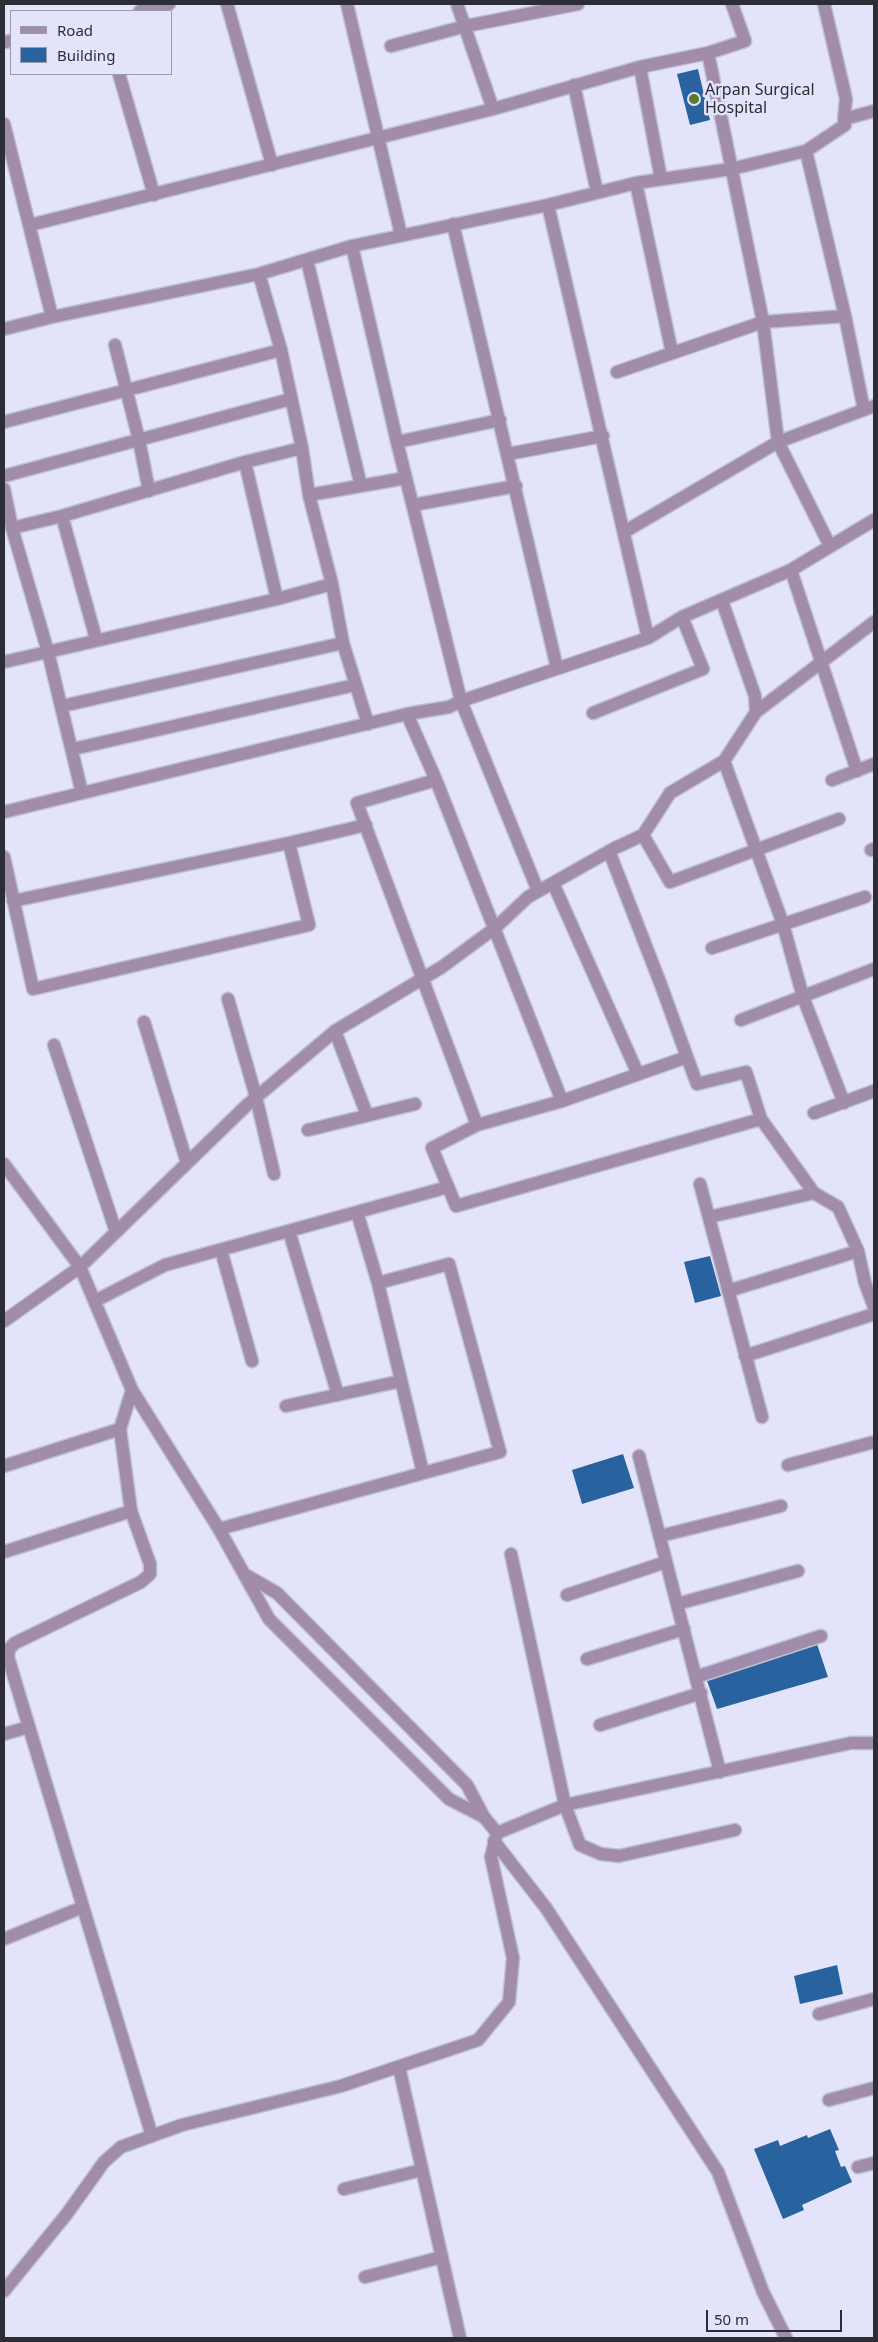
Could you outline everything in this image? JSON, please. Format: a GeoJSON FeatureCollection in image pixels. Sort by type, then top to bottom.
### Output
{"type":"FeatureCollection","features":[{"type":"Feature","properties":{"kind":"street"},"geometry":{"type":"LineString","coordinates":[[146,8],[169,4]]}},
{"type":"Feature","properties":{"kind":"street"},"geometry":{"type":"LineString","coordinates":[[226,4],[272,166]]}},
{"type":"Feature","properties":{"kind":"street"},"geometry":{"type":"LineString","coordinates":[[347,4],[401,235]]}},
{"type":"Feature","properties":{"kind":"street"},"geometry":{"type":"LineString","coordinates":[[457,4],[493,109]]}},
{"type":"Feature","properties":{"kind":"street"},"geometry":{"type":"LineString","coordinates":[[391,46],[466,26],[578,4]]}},
{"type":"Feature","properties":{"kind":"street"},"geometry":{"type":"LineString","coordinates":[[30,224],[272,166],[378,137],[493,109],[640,67],[708,53],[745,41],[732,4]]}},
{"type":"Feature","properties":{"kind":"street"},"geometry":{"type":"LineString","coordinates":[[4,329],[52,317],[259,274],[352,246],[548,206],[636,182],[731,169],[806,151],[845,125],[846,99],[824,4]]}},
{"type":"Feature","properties":{"kind":"street"},"geometry":{"type":"LineString","coordinates":[[708,53],[763,322],[778,442],[830,546]]}},
{"type":"Feature","properties":{"kind":"street"},"geometry":{"type":"LineString","coordinates":[[640,67],[661,179]]}},
{"type":"Feature","properties":{"kind":"street"},"geometry":{"type":"LineString","coordinates":[[119,75],[154,195]]}},
{"type":"Feature","properties":{"kind":"street"},"geometry":{"type":"LineString","coordinates":[[574,85],[596,192]]}},
{"type":"Feature","properties":{"kind":"street"},"geometry":{"type":"LineString","coordinates":[[844,119],[874,111]]}},
{"type":"Feature","properties":{"kind":"street"},"geometry":{"type":"LineString","coordinates":[[4,124],[9,159],[30,224],[52,317]]}},
{"type":"Feature","properties":{"kind":"street"},"geometry":{"type":"LineString","coordinates":[[624,532],[778,442],[869,408],[806,151]]}},
{"type":"Feature","properties":{"kind":"street"},"geometry":{"type":"LineString","coordinates":[[636,182],[672,353]]}},
{"type":"Feature","properties":{"kind":"street"},"geometry":{"type":"LineString","coordinates":[[548,206],[648,638]]}},
{"type":"Feature","properties":{"kind":"street"},"geometry":{"type":"LineString","coordinates":[[453,224],[516,486],[557,668]]}},
{"type":"Feature","properties":{"kind":"street"},"geometry":{"type":"LineString","coordinates":[[352,246],[397,442],[461,701],[538,891]]}},
{"type":"Feature","properties":{"kind":"street"},"geometry":{"type":"LineString","coordinates":[[307,260],[361,486]]}},
{"type":"Feature","properties":{"kind":"street"},"geometry":{"type":"LineString","coordinates":[[259,274],[281,350],[302,448],[309,495],[332,584],[343,643],[368,724]]}},
{"type":"Feature","properties":{"kind":"street"},"geometry":{"type":"LineString","coordinates":[[617,372],[763,322],[845,316]]}},
{"type":"Feature","properties":{"kind":"street"},"geometry":{"type":"LineString","coordinates":[[115,345],[139,440],[149,491]]}},
{"type":"Feature","properties":{"kind":"street"},"geometry":{"type":"LineString","coordinates":[[4,422],[281,350]]}},
{"type":"Feature","properties":{"kind":"street"},"geometry":{"type":"LineString","coordinates":[[4,476],[291,399]]}},
{"type":"Feature","properties":{"kind":"street"},"geometry":{"type":"LineString","coordinates":[[397,442],[500,420]]}},
{"type":"Feature","properties":{"kind":"street"},"geometry":{"type":"LineString","coordinates":[[508,454],[602,436]]}},
{"type":"Feature","properties":{"kind":"street"},"geometry":{"type":"LineString","coordinates":[[10,535],[62,516],[245,462],[302,448]]}},
{"type":"Feature","properties":{"kind":"street"},"geometry":{"type":"LineString","coordinates":[[245,462],[277,599]]}},
{"type":"Feature","properties":{"kind":"street"},"geometry":{"type":"LineString","coordinates":[[309,495],[406,478]]}},
{"type":"Feature","properties":{"kind":"street"},"geometry":{"type":"LineString","coordinates":[[413,505],[516,486]]}},
{"type":"Feature","properties":{"kind":"street"},"geometry":{"type":"LineString","coordinates":[[4,489],[10,535],[48,652],[73,749],[82,793]]}},
{"type":"Feature","properties":{"kind":"street"},"geometry":{"type":"LineString","coordinates":[[62,516],[96,640]]}},
{"type":"Feature","properties":{"kind":"street"},"geometry":{"type":"LineString","coordinates":[[4,812],[407,714],[450,707],[461,701],[648,638],[682,617],[791,570],[874,520]]}},
{"type":"Feature","properties":{"kind":"street"},"geometry":{"type":"LineString","coordinates":[[791,570],[858,771]]}},
{"type":"Feature","properties":{"kind":"street"},"geometry":{"type":"LineString","coordinates":[[4,662],[277,599],[332,584]]}},
{"type":"Feature","properties":{"kind":"street"},"geometry":{"type":"LineString","coordinates":[[722,601],[755,696],[756,712]]}},
{"type":"Feature","properties":{"kind":"street"},"geometry":{"type":"LineString","coordinates":[[593,713],[703,669],[682,617]]}},
{"type":"Feature","properties":{"kind":"street"},"geometry":{"type":"LineString","coordinates":[[4,1321],[80,1268],[256,1098],[335,1031],[442,967],[495,928],[528,897],[609,851],[643,835],[670,793],[724,761],[756,712],[874,622]]}},
{"type":"Feature","properties":{"kind":"street"},"geometry":{"type":"LineString","coordinates":[[62,706],[343,643]]}},
{"type":"Feature","properties":{"kind":"street"},"geometry":{"type":"LineString","coordinates":[[73,749],[355,684]]}},
{"type":"Feature","properties":{"kind":"street"},"geometry":{"type":"LineString","coordinates":[[407,714],[436,780],[562,1100]]}},
{"type":"Feature","properties":{"kind":"street"},"geometry":{"type":"LineString","coordinates":[[724,761],[783,924],[803,997],[844,1103]]}},
{"type":"Feature","properties":{"kind":"street"},"geometry":{"type":"LineString","coordinates":[[832,780],[874,764]]}},
{"type":"Feature","properties":{"kind":"street"},"geometry":{"type":"LineString","coordinates":[[436,780],[357,803],[478,1125]]}},
{"type":"Feature","properties":{"kind":"street"},"geometry":{"type":"LineString","coordinates":[[643,835],[670,882],[839,819]]}},
{"type":"Feature","properties":{"kind":"street"},"geometry":{"type":"LineString","coordinates":[[14,901],[366,825]]}},
{"type":"Feature","properties":{"kind":"street"},"geometry":{"type":"LineString","coordinates":[[4,857],[33,989],[309,925],[289,843]]}},
{"type":"Feature","properties":{"kind":"street"},"geometry":{"type":"LineString","coordinates":[[609,851],[697,1084],[746,1072],[761,1119],[814,1193],[838,1207],[858,1251],[865,1283],[874,1307]]}},
{"type":"Feature","properties":{"kind":"street"},"geometry":{"type":"LineString","coordinates":[[553,883],[638,1074]]}},
{"type":"Feature","properties":{"kind":"street"},"geometry":{"type":"LineString","coordinates":[[712,948],[865,897]]}},
{"type":"Feature","properties":{"kind":"street"},"geometry":{"type":"LineString","coordinates":[[740,1020],[874,969]]}},
{"type":"Feature","properties":{"kind":"street"},"geometry":{"type":"LineString","coordinates":[[228,999],[256,1098],[274,1174]]}},
{"type":"Feature","properties":{"kind":"street"},"geometry":{"type":"LineString","coordinates":[[144,1022],[188,1163]]}},
{"type":"Feature","properties":{"kind":"street"},"geometry":{"type":"LineString","coordinates":[[335,1031],[367,1115]]}},
{"type":"Feature","properties":{"kind":"street"},"geometry":{"type":"LineString","coordinates":[[54,1044],[116,1232]]}},
{"type":"Feature","properties":{"kind":"street"},"geometry":{"type":"LineString","coordinates":[[687,1057],[562,1100],[478,1125],[432,1148],[456,1206],[761,1119]]}},
{"type":"Feature","properties":{"kind":"street"},"geometry":{"type":"LineString","coordinates":[[814,1113],[874,1091]]}},
{"type":"Feature","properties":{"kind":"street"},"geometry":{"type":"LineString","coordinates":[[308,1130],[415,1104]]}},
{"type":"Feature","properties":{"kind":"street"},"geometry":{"type":"LineString","coordinates":[[4,1164],[80,1268],[132,1390],[220,1529],[268,1619],[449,1799],[484,1817]]}},
{"type":"Feature","properties":{"kind":"street"},"geometry":{"type":"LineString","coordinates":[[700,1184],[762,1417]]}},
{"type":"Feature","properties":{"kind":"street"},"geometry":{"type":"LineString","coordinates":[[95,1301],[166,1265],[448,1187]]}},
{"type":"Feature","properties":{"kind":"street"},"geometry":{"type":"LineString","coordinates":[[709,1217],[814,1193]]}},
{"type":"Feature","properties":{"kind":"street"},"geometry":{"type":"LineString","coordinates":[[356,1212],[378,1283],[423,1473]]}},
{"type":"Feature","properties":{"kind":"street"},"geometry":{"type":"LineString","coordinates":[[289,1231],[338,1395]]}},
{"type":"Feature","properties":{"kind":"street"},"geometry":{"type":"LineString","coordinates":[[220,1250],[252,1361]]}},
{"type":"Feature","properties":{"kind":"street"},"geometry":{"type":"LineString","coordinates":[[728,1291],[858,1251]]}},
{"type":"Feature","properties":{"kind":"street"},"geometry":{"type":"LineString","coordinates":[[220,1529],[500,1452],[449,1264],[378,1283]]}},
{"type":"Feature","properties":{"kind":"street"},"geometry":{"type":"LineString","coordinates":[[746,1356],[874,1314]]}},
{"type":"Feature","properties":{"kind":"street"},"geometry":{"type":"LineString","coordinates":[[286,1406],[401,1381]]}},
{"type":"Feature","properties":{"kind":"street"},"geometry":{"type":"LineString","coordinates":[[132,1390],[120,1429],[131,1511],[150,1564],[150,1574],[141,1582],[15,1643],[9,1649],[8,1657],[152,2136]]}},
{"type":"Feature","properties":{"kind":"street"},"geometry":{"type":"LineString","coordinates":[[4,1466],[120,1429]]}},
{"type":"Feature","properties":{"kind":"street"},"geometry":{"type":"LineString","coordinates":[[788,1465],[874,1442]]}},
{"type":"Feature","properties":{"kind":"street"},"geometry":{"type":"LineString","coordinates":[[639,1456],[720,1772]]}},
{"type":"Feature","properties":{"kind":"street"},"geometry":{"type":"LineString","coordinates":[[660,1536],[782,1506]]}},
{"type":"Feature","properties":{"kind":"street"},"geometry":{"type":"LineString","coordinates":[[4,1552],[131,1511]]}},
{"type":"Feature","properties":{"kind":"street"},"geometry":{"type":"LineString","coordinates":[[511,1554],[565,1805],[580,1846],[601,1854],[619,1856],[734,1830]]}},
{"type":"Feature","properties":{"kind":"street"},"geometry":{"type":"LineString","coordinates":[[567,1596],[666,1562]]}},
{"type":"Feature","properties":{"kind":"street"},"geometry":{"type":"LineString","coordinates":[[677,1604],[798,1571]]}},
{"type":"Feature","properties":{"kind":"street"},"geometry":{"type":"LineString","coordinates":[[244,1574],[277,1593],[466,1785],[496,1837],[546,1908],[718,2172],[763,2292],[786,2338]]}},
{"type":"Feature","properties":{"kind":"street"},"geometry":{"type":"LineString","coordinates":[[587,1659],[684,1629]]}},
{"type":"Feature","properties":{"kind":"street"},"geometry":{"type":"LineString","coordinates":[[696,1676],[821,1636]]}},
{"type":"Feature","properties":{"kind":"street"},"geometry":{"type":"LineString","coordinates":[[600,1725],[701,1693]]}},
{"type":"Feature","properties":{"kind":"street"},"geometry":{"type":"LineString","coordinates":[[4,1734],[29,1726]]}},
{"type":"Feature","properties":{"kind":"street"},"geometry":{"type":"LineString","coordinates":[[4,2291],[66,2215],[104,2162],[121,2147],[182,2125],[341,2086],[478,2040],[509,2002],[514,1958],[490,1857],[496,1837],[565,1805],[852,1743],[874,1743]]}},
{"type":"Feature","properties":{"kind":"street"},"geometry":{"type":"LineString","coordinates":[[4,1938],[83,1907]]}},
{"type":"Feature","properties":{"kind":"street"},"geometry":{"type":"LineString","coordinates":[[819,2014],[874,1999]]}},
{"type":"Feature","properties":{"kind":"street"},"geometry":{"type":"LineString","coordinates":[[399,2067],[460,2338]]}},
{"type":"Feature","properties":{"kind":"street"},"geometry":{"type":"LineString","coordinates":[[829,2100],[874,2088]]}},
{"type":"Feature","properties":{"kind":"street"},"geometry":{"type":"LineString","coordinates":[[858,2167],[874,2163]]}},
{"type":"Feature","properties":{"kind":"street"},"geometry":{"type":"LineString","coordinates":[[344,2189],[422,2170]]}},
{"type":"Feature","properties":{"kind":"street"},"geometry":{"type":"LineString","coordinates":[[365,2277],[442,2257]]}},
{"type":"Feature","properties":{"kind":"building"},"geometry":{"type":"Polygon","coordinates":[[[698,69],[710,120],[690,125],[677,74],[698,69]]]}},
{"type":"Feature","properties":{"kind":"building"},"geometry":{"type":"Polygon","coordinates":[[[710,1256],[721,1296],[695,1303],[684,1262],[710,1256]]]}},
{"type":"Feature","properties":{"kind":"building"},"geometry":{"type":"Polygon","coordinates":[[[623,1454],[634,1488],[582,1504],[572,1470],[623,1454]]]}},
{"type":"Feature","properties":{"kind":"building"},"geometry":{"type":"Polygon","coordinates":[[[817,1644],[828,1677],[717,1709],[706,1678],[817,1644]]]}},
{"type":"Feature","properties":{"kind":"building"},"geometry":{"type":"Polygon","coordinates":[[[837,1965],[843,1994],[800,2004],[794,1976],[837,1965]]]}},
{"type":"Feature","properties":{"kind":"building"},"geometry":{"type":"Polygon","coordinates":[[[830,2129],[839,2150],[835,2151],[841,2167],[845,2166],[852,2182],[802,2205],[804,2210],[783,2219],[754,2149],[778,2140],[780,2146],[807,2135],[808,2138],[830,2129]]]}},
{"type":"Feature","properties":{"kind":"place","name":"Arpan Surgical Hospital"},"geometry":{"type":"Point","coordinates":[694,99]}}]}
